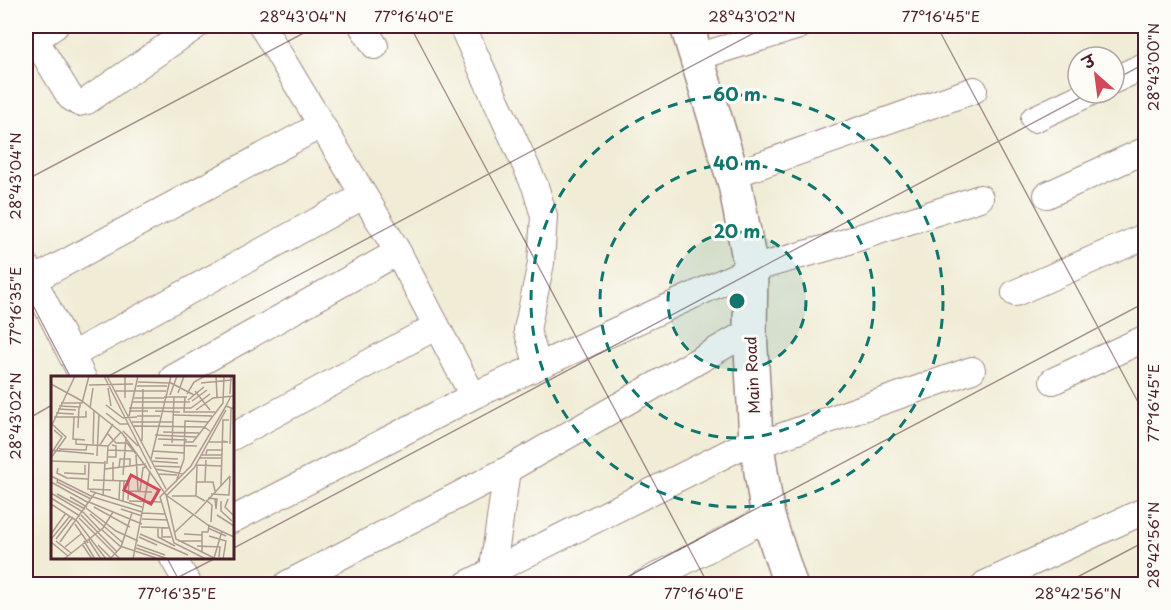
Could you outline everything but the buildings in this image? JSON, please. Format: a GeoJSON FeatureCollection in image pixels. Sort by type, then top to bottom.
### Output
{"type":"FeatureCollection","features":[{"type":"Feature","properties":{"kind":"street"},"geometry":{"type":"LineString","coordinates":[[39,30],[69,97],[79,104],[87,101],[196,26]]}},
{"type":"Feature","properties":{"kind":"street"},"geometry":{"type":"LineString","coordinates":[[262,26],[398,252],[435,327],[473,396]]}},
{"type":"Feature","properties":{"kind":"street"},"geometry":{"type":"LineString","coordinates":[[462,26],[535,186],[544,216],[541,263],[528,330],[538,366]]}},
{"type":"Feature","properties":{"kind":"street","name":"Main Road"},"geometry":{"type":"LineString","coordinates":[[687,26],[732,175],[751,268],[750,332],[757,442],[768,517],[782,581]]}},
{"type":"Feature","properties":{"kind":"street"},"geometry":{"type":"LineString","coordinates":[[697,57],[799,26]]}},
{"type":"Feature","properties":{"kind":"street"},"geometry":{"type":"LineString","coordinates":[[1126,74],[1146,65]]}},
{"type":"Feature","properties":{"kind":"street"},"geometry":{"type":"LineString","coordinates":[[732,175],[974,90]]}},
{"type":"Feature","properties":{"kind":"street"},"geometry":{"type":"LineString","coordinates":[[1034,119],[1066,104]]}},
{"type":"Feature","properties":{"kind":"street"},"geometry":{"type":"LineString","coordinates":[[82,376],[29,272],[321,125]]}},
{"type":"Feature","properties":{"kind":"street"},"geometry":{"type":"LineString","coordinates":[[1047,195],[1146,150]]}},
{"type":"Feature","properties":{"kind":"street"},"geometry":{"type":"LineString","coordinates":[[72,355],[363,196]]}},
{"type":"Feature","properties":{"kind":"street"},"geometry":{"type":"LineString","coordinates":[[234,519],[473,396],[751,268],[830,247],[980,198]]}},
{"type":"Feature","properties":{"kind":"street"},"geometry":{"type":"LineString","coordinates":[[1015,293],[1146,236]]}},
{"type":"Feature","properties":{"kind":"street"},"geometry":{"type":"LineString","coordinates":[[177,376],[398,252]]}},
{"type":"Feature","properties":{"kind":"street"},"geometry":{"type":"LineString","coordinates":[[234,436],[435,327]]}},
{"type":"Feature","properties":{"kind":"street"},"geometry":{"type":"LineString","coordinates":[[287,585],[507,470],[750,332]]}},
{"type":"Feature","properties":{"kind":"street"},"geometry":{"type":"LineString","coordinates":[[1053,381],[1146,338]]}},
{"type":"Feature","properties":{"kind":"street"},"geometry":{"type":"LineString","coordinates":[[467,585],[491,578],[757,442],[972,370]]}},
{"type":"Feature","properties":{"kind":"street"},"geometry":{"type":"LineString","coordinates":[[491,578],[507,470]]}},
{"type":"Feature","properties":{"kind":"street"},"geometry":{"type":"LineString","coordinates":[[985,585],[1022,577],[1146,510]]}},
{"type":"Feature","properties":{"kind":"street"},"geometry":{"type":"LineString","coordinates":[[642,585],[768,517]]}},
{"type":"Feature","properties":{"kind":"street"},"geometry":{"type":"LineString","coordinates":[[174,559],[188,585]]}}]}
